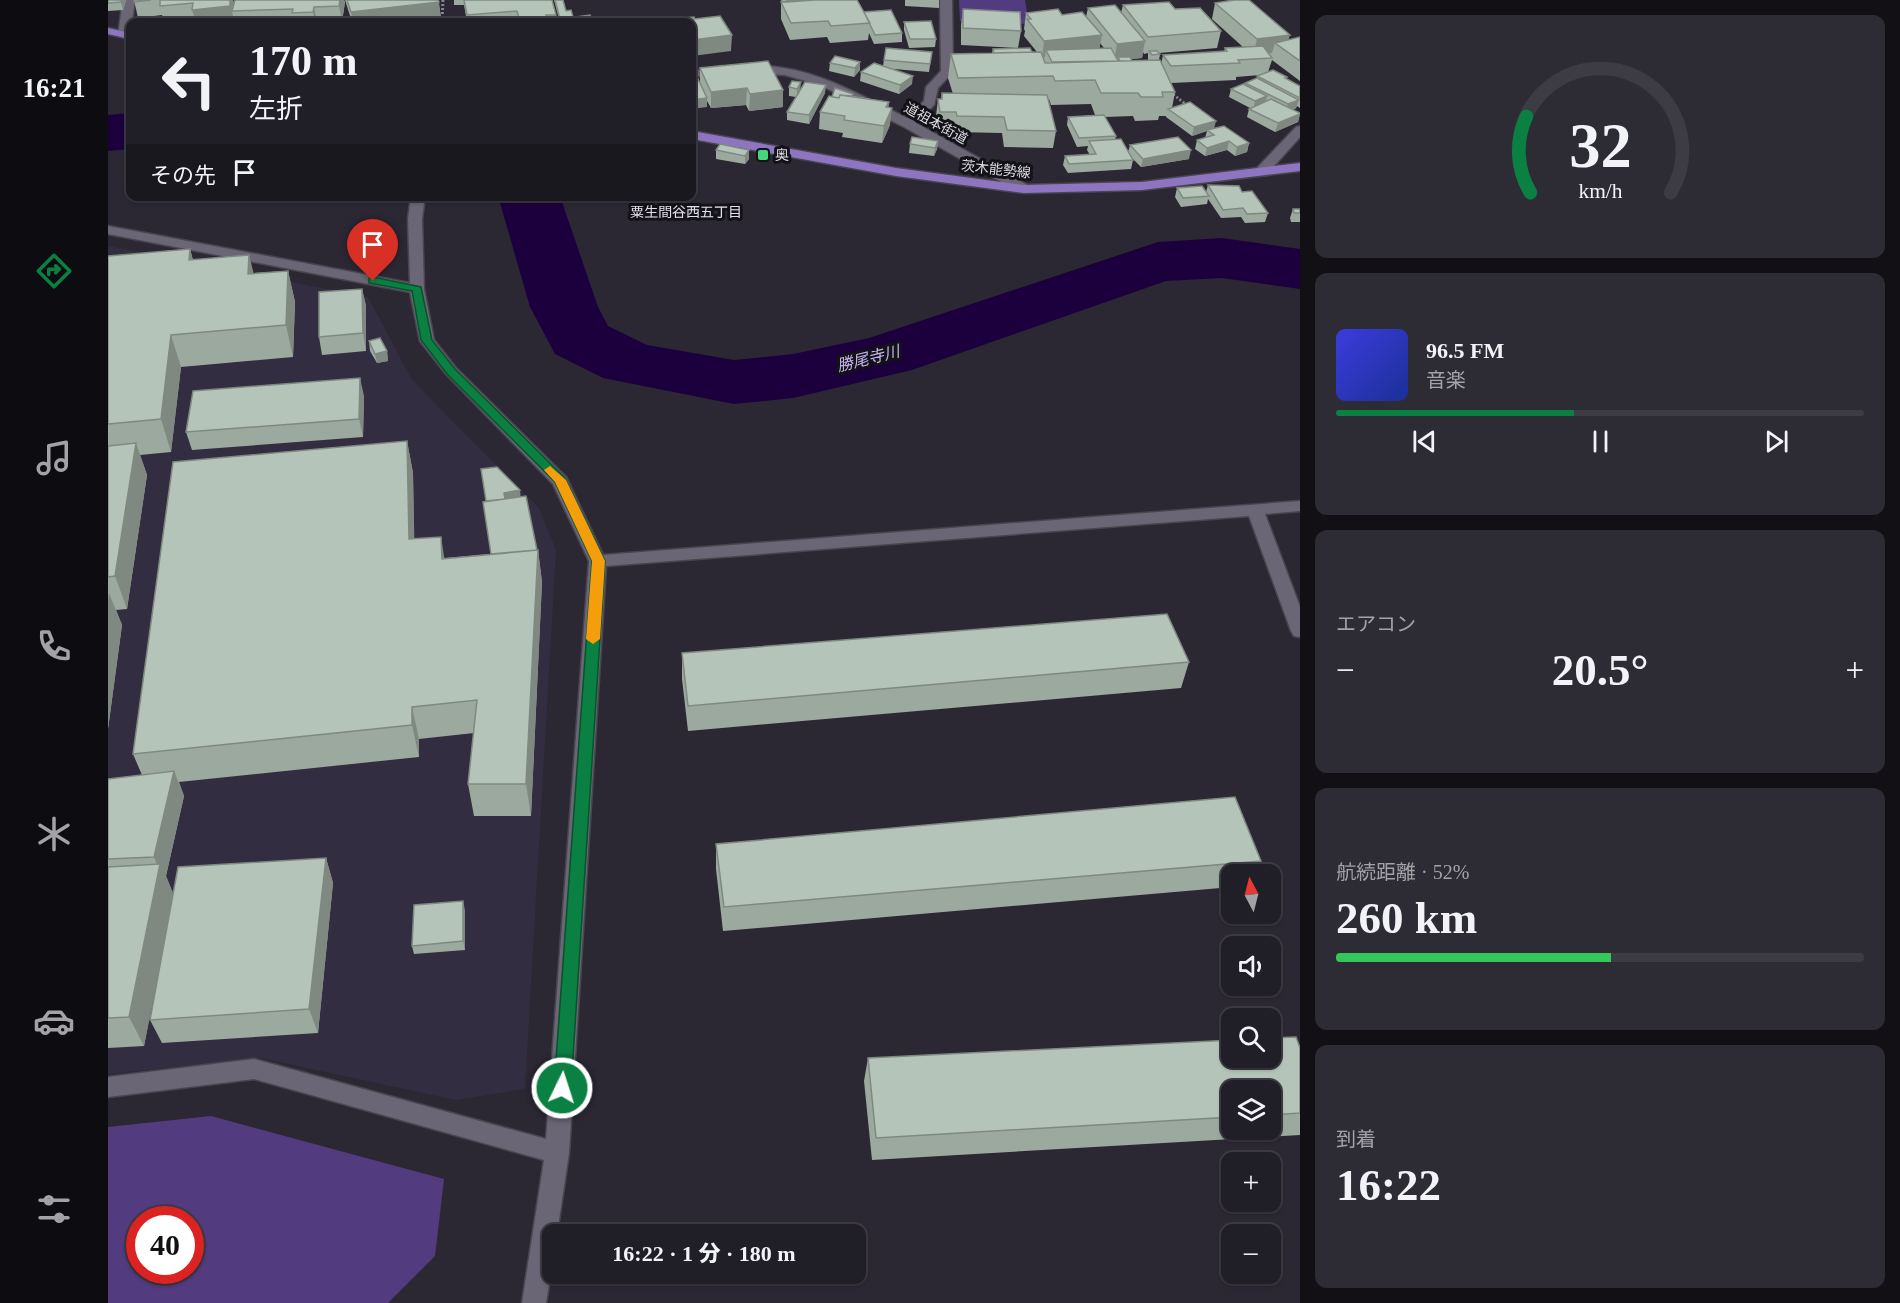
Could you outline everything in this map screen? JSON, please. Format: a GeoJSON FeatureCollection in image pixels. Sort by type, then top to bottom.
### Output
{"type":"FeatureCollection","features":[{"type":"Feature","properties":{"kind":"main road"},"geometry":{"type":"LineString","coordinates":[[108,31],[126,35]]}},
{"type":"Feature","properties":{"kind":"main road","name":"茨木能勢線"},"geometry":{"type":"LineString","coordinates":[[696,136],[896,172],[1024,189],[1142,186],[1300,167]]}},
{"type":"Feature","properties":{"kind":"street"},"geometry":{"type":"LineString","coordinates":[[128,18],[129,0]]}},
{"type":"Feature","properties":{"kind":"street"},"geometry":{"type":"LineString","coordinates":[[908,124],[930,102],[932,87],[947,72],[946,0]]}},
{"type":"Feature","properties":{"kind":"street","name":"道祖本街道"},"geometry":{"type":"LineString","coordinates":[[696,73],[738,68],[786,70],[824,82],[908,124],[1024,189]]}},
{"type":"Feature","properties":{"kind":"street"},"geometry":{"type":"LineString","coordinates":[[1261,172],[1300,130]]}},
{"type":"Feature","properties":{"kind":"street"},"geometry":{"type":"LineString","coordinates":[[417,201],[415,219],[417,289],[427,340],[451,371],[560,480],[598,561],[557,1153],[534,1303]]}},
{"type":"Feature","properties":{"kind":"street"},"geometry":{"type":"LineString","coordinates":[[108,230],[417,289]]}},
{"type":"Feature","properties":{"kind":"street"},"geometry":{"type":"LineString","coordinates":[[598,561],[1300,506]]}},
{"type":"Feature","properties":{"kind":"street"},"geometry":{"type":"LineString","coordinates":[[1255,509],[1300,631]]}},
{"type":"Feature","properties":{"kind":"street"},"geometry":{"type":"LineString","coordinates":[[108,1087],[254,1069],[557,1153]]}},
{"type":"Feature","properties":{"kind":"path"},"geometry":{"type":"LineString","coordinates":[[442,18],[443,0]]}},
{"type":"Feature","properties":{"kind":"path"},"geometry":{"type":"LineString","coordinates":[[1169,91],[1196,111]]}},
{"type":"Feature","properties":{"kind":"shaded area"},"geometry":{"type":"Polygon","coordinates":[[[959,0],[1025,0],[1029,24],[960,21],[959,0]]]}},
{"type":"Feature","properties":{"kind":"shaded area"},"geometry":{"type":"Polygon","coordinates":[[[108,246],[368,297],[412,380],[539,508],[556,550],[525,1089],[456,1100],[260,1058],[108,1074],[108,246]]]}},
{"type":"Feature","properties":{"kind":"shaded area"},"geometry":{"type":"Polygon","coordinates":[[[211,1116],[444,1179],[435,1256],[388,1303],[108,1303],[108,1127],[211,1116]]]}},
{"type":"Feature","properties":{"kind":"building"},"geometry":{"type":"Polygon","coordinates":[[[108,0],[121,0],[121,2],[108,3],[108,0]]]}},
{"type":"Feature","properties":{"kind":"building"},"geometry":{"type":"Polygon","coordinates":[[[160,0],[230,0],[230,6],[192,10],[193,3],[160,6],[160,0]]]}},
{"type":"Feature","properties":{"kind":"building"},"geometry":{"type":"Polygon","coordinates":[[[235,0],[340,0],[339,6],[314,7],[313,12],[292,13],[293,9],[232,11],[235,0]]]}},
{"type":"Feature","properties":{"kind":"building"},"geometry":{"type":"Polygon","coordinates":[[[347,0],[438,0],[439,2],[351,12],[347,0]]]}},
{"type":"Feature","properties":{"kind":"building"},"geometry":{"type":"Polygon","coordinates":[[[464,0],[552,0],[556,15],[546,15],[547,18],[519,18],[517,11],[467,15],[464,0]]]}},
{"type":"Feature","properties":{"kind":"building"},"geometry":{"type":"Polygon","coordinates":[[[555,0],[563,0],[566,11],[571,10],[573,17],[560,18],[555,0]]]}},
{"type":"Feature","properties":{"kind":"building"},"geometry":{"type":"Polygon","coordinates":[[[787,0],[814,0],[788,2],[787,0]]]}},
{"type":"Feature","properties":{"kind":"building"},"geometry":{"type":"Polygon","coordinates":[[[857,0],[870,23],[831,26],[828,21],[791,23],[781,2],[857,0]]]}},
{"type":"Feature","properties":{"kind":"building"},"geometry":{"type":"Polygon","coordinates":[[[1249,0],[1290,35],[1257,39],[1215,3],[1249,0]]]}},
{"type":"Feature","properties":{"kind":"building"},"geometry":{"type":"Polygon","coordinates":[[[1169,2],[1175,9],[1200,8],[1221,31],[1148,37],[1123,5],[1169,2]]]}},
{"type":"Feature","properties":{"kind":"building"},"geometry":{"type":"Polygon","coordinates":[[[1115,5],[1145,41],[1117,44],[1088,8],[1115,5]]]}},
{"type":"Feature","properties":{"kind":"building"},"geometry":{"type":"Polygon","coordinates":[[[963,9],[1020,12],[1021,31],[963,28],[963,9]]]}},
{"type":"Feature","properties":{"kind":"building"},"geometry":{"type":"Polygon","coordinates":[[[1058,9],[1062,15],[1082,12],[1102,35],[1044,41],[1027,19],[1031,19],[1026,13],[1058,9]]]}},
{"type":"Feature","properties":{"kind":"building"},"geometry":{"type":"Polygon","coordinates":[[[891,10],[902,33],[875,35],[864,12],[891,10]]]}},
{"type":"Feature","properties":{"kind":"building"},"geometry":{"type":"Polygon","coordinates":[[[590,15],[592,18],[568,18],[590,15]]]}},
{"type":"Feature","properties":{"kind":"building"},"geometry":{"type":"Polygon","coordinates":[[[720,16],[732,35],[696,40],[696,19],[720,16]]]}},
{"type":"Feature","properties":{"kind":"building"},"geometry":{"type":"Polygon","coordinates":[[[931,21],[936,39],[910,39],[904,22],[931,21]]]}},
{"type":"Feature","properties":{"kind":"building"},"geometry":{"type":"Polygon","coordinates":[[[1300,37],[1300,61],[1275,43],[1300,37]]]}},
{"type":"Feature","properties":{"kind":"building"},"geometry":{"type":"Polygon","coordinates":[[[1263,46],[1272,58],[1238,60],[1240,63],[1171,66],[1163,55],[1227,51],[1225,48],[1263,46]]]}},
{"type":"Feature","properties":{"kind":"building"},"geometry":{"type":"Polygon","coordinates":[[[886,48],[932,52],[930,64],[884,60],[886,48]]]}},
{"type":"Feature","properties":{"kind":"building"},"geometry":{"type":"Polygon","coordinates":[[[1030,48],[1032,52],[994,53],[993,49],[1030,48]]]}},
{"type":"Feature","properties":{"kind":"building"},"geometry":{"type":"Polygon","coordinates":[[[1111,48],[1118,61],[1052,62],[1046,50],[1111,48]]]}},
{"type":"Feature","properties":{"kind":"building"},"geometry":{"type":"Polygon","coordinates":[[[1149,51],[1157,51],[1160,54],[1152,55],[1149,51]]]}},
{"type":"Feature","properties":{"kind":"building"},"geometry":{"type":"Polygon","coordinates":[[[1041,52],[1045,63],[1160,60],[1175,92],[1162,92],[1163,97],[1141,97],[1138,93],[1101,93],[1095,80],[1055,81],[1053,76],[958,78],[951,54],[1041,52]]]}},
{"type":"Feature","properties":{"kind":"building"},"geometry":{"type":"Polygon","coordinates":[[[835,56],[860,62],[855,68],[830,63],[835,56]]]}},
{"type":"Feature","properties":{"kind":"building"},"geometry":{"type":"Polygon","coordinates":[[[1118,57],[1130,57],[1132,61],[1120,61],[1118,57]]]}},
{"type":"Feature","properties":{"kind":"building"},"geometry":{"type":"Polygon","coordinates":[[[768,61],[783,90],[750,94],[747,88],[711,92],[700,68],[768,61]]]}},
{"type":"Feature","properties":{"kind":"building"},"geometry":{"type":"Polygon","coordinates":[[[874,63],[913,76],[900,85],[861,72],[874,63]]]}},
{"type":"Feature","properties":{"kind":"building"},"geometry":{"type":"Polygon","coordinates":[[[1273,70],[1300,86],[1300,98],[1257,76],[1273,70]]]}},
{"type":"Feature","properties":{"kind":"building"},"geometry":{"type":"Polygon","coordinates":[[[697,77],[707,98],[696,99],[697,77]]]}},
{"type":"Feature","properties":{"kind":"building"},"geometry":{"type":"Polygon","coordinates":[[[1257,78],[1299,100],[1288,104],[1245,83],[1257,78]]]}},
{"type":"Feature","properties":{"kind":"building"},"geometry":{"type":"Polygon","coordinates":[[[792,81],[801,82],[797,89],[789,87],[792,81]]]}},
{"type":"Feature","properties":{"kind":"building"},"geometry":{"type":"Polygon","coordinates":[[[805,82],[826,85],[809,115],[787,112],[805,82]]]}},
{"type":"Feature","properties":{"kind":"building"},"geometry":{"type":"Polygon","coordinates":[[[1243,84],[1267,96],[1255,101],[1231,89],[1243,84]]]}},
{"type":"Feature","properties":{"kind":"building"},"geometry":{"type":"Polygon","coordinates":[[[835,88],[853,94],[852,96],[840,95],[839,98],[832,97],[835,88]]]}},
{"type":"Feature","properties":{"kind":"building"},"geometry":{"type":"Polygon","coordinates":[[[942,93],[1047,95],[1056,131],[1007,130],[1004,117],[957,116],[956,112],[940,112],[938,99],[942,99],[942,93]]]}},
{"type":"Feature","properties":{"kind":"building"},"geometry":{"type":"Polygon","coordinates":[[[840,95],[889,102],[886,107],[892,108],[884,126],[844,120],[845,116],[820,112],[829,96],[839,98],[840,95]]]}},
{"type":"Feature","properties":{"kind":"building"},"geometry":{"type":"Polygon","coordinates":[[[1271,99],[1300,114],[1278,123],[1249,109],[1271,99]]]}},
{"type":"Feature","properties":{"kind":"building"},"geometry":{"type":"Polygon","coordinates":[[[1190,102],[1216,121],[1194,127],[1168,109],[1190,102]]]}},
{"type":"Feature","properties":{"kind":"building"},"geometry":{"type":"Polygon","coordinates":[[[1104,115],[1116,136],[1079,138],[1068,117],[1104,115]]]}},
{"type":"Feature","properties":{"kind":"building"},"geometry":{"type":"Polygon","coordinates":[[[1224,126],[1249,143],[1237,147],[1229,141],[1207,148],[1197,140],[1214,135],[1207,130],[1224,126]]]}},
{"type":"Feature","properties":{"kind":"building"},"geometry":{"type":"Polygon","coordinates":[[[912,137],[938,141],[935,148],[910,144],[912,137]]]}},
{"type":"Feature","properties":{"kind":"building"},"geometry":{"type":"Polygon","coordinates":[[[1178,137],[1191,150],[1143,159],[1130,145],[1178,137]]]}},
{"type":"Feature","properties":{"kind":"building"},"geometry":{"type":"Polygon","coordinates":[[[1121,139],[1133,160],[1069,164],[1065,156],[1096,154],[1089,141],[1121,139]]]}},
{"type":"Feature","properties":{"kind":"building"},"geometry":{"type":"Polygon","coordinates":[[[720,144],[749,150],[745,156],[716,150],[720,144]]]}},
{"type":"Feature","properties":{"kind":"building"},"geometry":{"type":"Polygon","coordinates":[[[1208,185],[1239,186],[1242,192],[1252,191],[1268,213],[1247,214],[1243,208],[1223,210],[1208,185]]]}},
{"type":"Feature","properties":{"kind":"building"},"geometry":{"type":"Polygon","coordinates":[[[1202,186],[1209,196],[1183,198],[1177,188],[1202,186]]]}},
{"type":"Feature","properties":{"kind":"building"},"geometry":{"type":"Polygon","coordinates":[[[1293,209],[1300,209],[1300,213],[1294,213],[1293,209]]]}},
{"type":"Feature","properties":{"kind":"building"},"geometry":{"type":"Polygon","coordinates":[[[190,249],[189,260],[249,255],[248,274],[288,271],[286,325],[171,335],[161,419],[108,424],[108,256],[190,249]]]}},
{"type":"Feature","properties":{"kind":"building"},"geometry":{"type":"Polygon","coordinates":[[[362,289],[363,333],[319,337],[319,292],[362,289]]]}},
{"type":"Feature","properties":{"kind":"building"},"geometry":{"type":"Polygon","coordinates":[[[380,338],[387,351],[375,354],[369,341],[380,338]]]}},
{"type":"Feature","properties":{"kind":"building"},"geometry":{"type":"Polygon","coordinates":[[[360,378],[359,419],[186,432],[193,391],[360,378]]]}},
{"type":"Feature","properties":{"kind":"building"},"geometry":{"type":"Polygon","coordinates":[[[407,441],[409,539],[441,537],[442,559],[538,550],[526,784],[468,784],[477,700],[412,707],[412,725],[133,754],[173,462],[407,441]]]}},
{"type":"Feature","properties":{"kind":"building"},"geometry":{"type":"Polygon","coordinates":[[[136,443],[115,576],[108,577],[108,446],[136,443]]]}},
{"type":"Feature","properties":{"kind":"building"},"geometry":{"type":"Polygon","coordinates":[[[497,467],[520,490],[504,493],[505,499],[486,501],[481,469],[497,467]]]}},
{"type":"Feature","properties":{"kind":"building"},"geometry":{"type":"Polygon","coordinates":[[[526,496],[537,550],[491,554],[483,502],[526,496]]]}},
{"type":"Feature","properties":{"kind":"building"},"geometry":{"type":"Polygon","coordinates":[[[1167,614],[1189,662],[688,706],[682,653],[1167,614]]]}},
{"type":"Feature","properties":{"kind":"building"},"geometry":{"type":"Polygon","coordinates":[[[174,771],[154,857],[108,859],[108,779],[174,771]]]}},
{"type":"Feature","properties":{"kind":"building"},"geometry":{"type":"Polygon","coordinates":[[[1235,797],[1261,861],[724,907],[716,844],[1235,797]]]}},
{"type":"Feature","properties":{"kind":"building"},"geometry":{"type":"Polygon","coordinates":[[[326,858],[309,1009],[150,1020],[178,867],[326,858]]]}},
{"type":"Feature","properties":{"kind":"building"},"geometry":{"type":"Polygon","coordinates":[[[160,864],[129,1017],[108,1018],[108,867],[160,864]]]}},
{"type":"Feature","properties":{"kind":"building"},"geometry":{"type":"Polygon","coordinates":[[[463,901],[463,941],[412,946],[414,905],[463,901]]]}},
{"type":"Feature","properties":{"kind":"building"},"geometry":{"type":"Polygon","coordinates":[[[1296,1037],[1300,1048],[1300,1113],[1281,1114],[1281,1080],[1221,1080],[1221,1118],[876,1138],[868,1058],[1221,1041],[1221,1068],[1281,1068],[1281,1038],[1296,1037]]]}},
{"type":"Feature","properties":{"kind":"waterway","name":"勝尾寺川"},"geometry":{"type":"LineString","coordinates":[[108,133],[126,131]]}},
{"type":"Feature","properties":{"kind":"waterway","name":"勝尾寺川"},"geometry":{"type":"LineString","coordinates":[[531,201],[564,307],[580,339],[628,363],[734,382],[793,376],[887,355],[1158,262],[1222,258],[1300,269]]}},
{"type":"Feature","properties":{"kind":"slow traffic"},"geometry":{"type":"LineString","coordinates":[[550,470],[560,480],[598,561],[593,639]]}},
{"type":"Feature","properties":{"kind":"place","name":"奥"},"geometry":{"type":"Point","coordinates":[763,155]}},
{"type":"Feature","properties":{"kind":"district","name":"粟生間谷西五丁目"},"geometry":{"type":"Point","coordinates":[686,212]}},
{"type":"Feature","properties":{"kind":"route"},"geometry":{"type":"LineString","coordinates":[[373,281],[417,289],[427,340],[451,371],[560,480],[598,561],[562,1088]]}}]}
